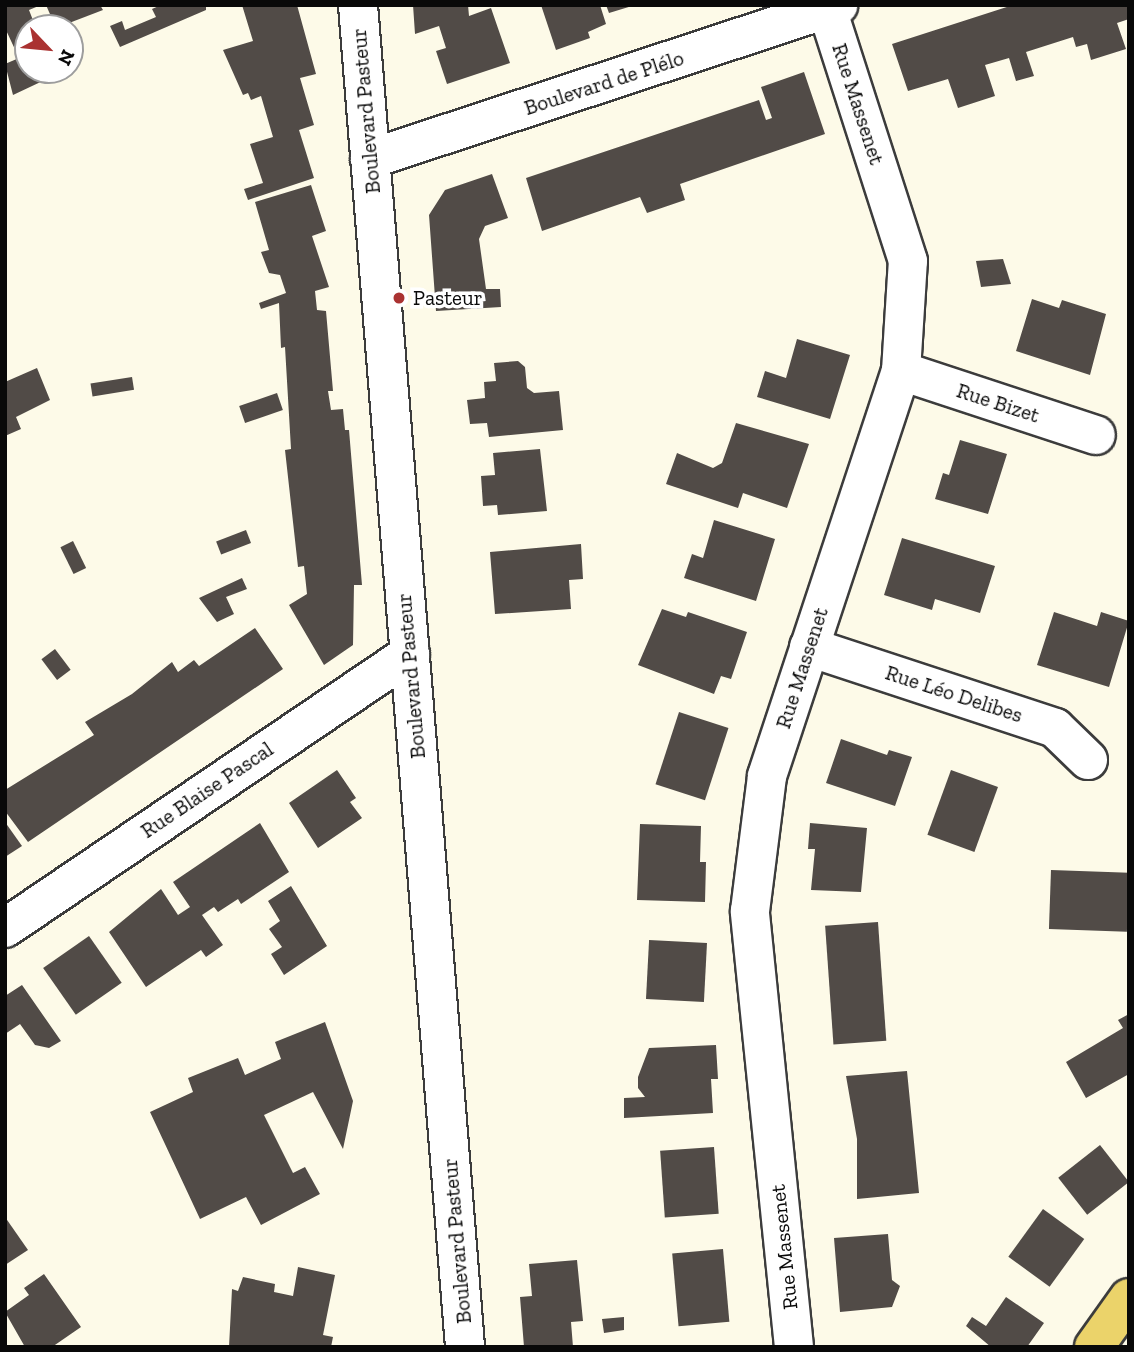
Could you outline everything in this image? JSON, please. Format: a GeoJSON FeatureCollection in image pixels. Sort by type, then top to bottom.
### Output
{"type":"FeatureCollection","features":[{"type":"Feature","properties":{"kind":"main road"},"geometry":{"type":"LineString","coordinates":[[1094,1347],[1129,1298]]}},
{"type":"Feature","properties":{"kind":"street","name":"Boulevard Pasteur"},"geometry":{"type":"LineString","coordinates":[[358,5],[465,1347]]}},
{"type":"Feature","properties":{"kind":"street","name":"Boulevard de Plélo"},"geometry":{"type":"LineString","coordinates":[[370,159],[833,7]]}},
{"type":"Feature","properties":{"kind":"street","name":"Rue Massenet"},"geometry":{"type":"LineString","coordinates":[[794,1347],[750,911],[767,776],[901,372],[908,261],[833,7]]}},
{"type":"Feature","properties":{"kind":"street","name":"Rue Bizet"},"geometry":{"type":"LineString","coordinates":[[901,372],[1096,435]]}},
{"type":"Feature","properties":{"kind":"street","name":"Rue Léo Delibes"},"geometry":{"type":"LineString","coordinates":[[809,647],[1055,728],[1088,760]]}},
{"type":"Feature","properties":{"kind":"street","name":"Rue Blaise Pascal"},"geometry":{"type":"LineString","coordinates":[[5,928],[410,654]]}},
{"type":"Feature","properties":{"kind":"building"},"geometry":{"type":"Polygon","coordinates":[[[5,5],[41,5],[29,10],[31,14],[14,14],[14,47],[5,28],[5,5]]]}},
{"type":"Feature","properties":{"kind":"building"},"geometry":{"type":"Polygon","coordinates":[[[46,5],[100,5],[103,10],[84,17],[84,14],[50,14],[46,5]]]}},
{"type":"Feature","properties":{"kind":"building"},"geometry":{"type":"Polygon","coordinates":[[[161,5],[206,5],[206,10],[120,47],[110,26],[122,21],[125,30],[156,17],[152,9],[161,5]]]}},
{"type":"Feature","properties":{"kind":"building"},"geometry":{"type":"Polygon","coordinates":[[[242,5],[297,5],[316,74],[300,78],[314,125],[299,130],[314,178],[248,200],[244,189],[263,183],[250,144],[273,137],[261,96],[251,100],[248,93],[243,95],[223,50],[253,41],[242,5]]]}},
{"type":"Feature","properties":{"kind":"building"},"geometry":{"type":"Polygon","coordinates":[[[413,5],[468,5],[469,16],[491,8],[510,63],[447,84],[436,51],[446,48],[439,26],[415,34],[413,5]]]}},
{"type":"Feature","properties":{"kind":"building"},"geometry":{"type":"Polygon","coordinates":[[[541,5],[600,5],[606,24],[588,32],[590,38],[556,50],[541,5]]]}},
{"type":"Feature","properties":{"kind":"building"},"geometry":{"type":"Polygon","coordinates":[[[606,5],[632,5],[632,6],[609,13],[606,5]]]}},
{"type":"Feature","properties":{"kind":"building"},"geometry":{"type":"Polygon","coordinates":[[[1013,5],[1129,5],[1129,19],[1117,23],[1126,49],[1091,60],[1087,44],[1076,47],[1073,37],[1026,52],[1034,76],[1016,81],[1009,58],[985,65],[995,96],[958,108],[948,79],[908,91],[892,44],[1013,5]]]}},
{"type":"Feature","properties":{"kind":"building"},"geometry":{"type":"Polygon","coordinates":[[[14,60],[14,84],[36,84],[13,95],[5,64],[14,60]]]}},
{"type":"Feature","properties":{"kind":"building"},"geometry":{"type":"Polygon","coordinates":[[[804,72],[825,134],[680,184],[685,200],[647,213],[640,197],[542,231],[526,178],[759,100],[766,120],[772,118],[761,87],[804,72]]]}},
{"type":"Feature","properties":{"kind":"building"},"geometry":{"type":"Polygon","coordinates":[[[492,174],[508,218],[485,226],[479,239],[486,289],[500,289],[501,307],[436,311],[429,215],[445,190],[492,174]]]}},
{"type":"Feature","properties":{"kind":"building"},"geometry":{"type":"Polygon","coordinates":[[[311,185],[326,231],[312,236],[329,287],[315,291],[317,310],[326,311],[333,391],[328,391],[331,410],[343,409],[345,430],[349,430],[362,585],[354,585],[353,645],[324,665],[289,605],[307,594],[304,566],[298,567],[285,450],[291,449],[285,347],[281,348],[279,303],[261,309],[259,303],[286,293],[280,275],[269,273],[261,252],[269,250],[255,202],[311,185]]]}},
{"type":"Feature","properties":{"kind":"building"},"geometry":{"type":"Polygon","coordinates":[[[1003,259],[1011,284],[981,287],[976,261],[1003,259]]]}},
{"type":"Feature","properties":{"kind":"building"},"geometry":{"type":"Polygon","coordinates":[[[1032,299],[1059,308],[1062,300],[1106,314],[1090,375],[1016,351],[1032,299]]]}},
{"type":"Feature","properties":{"kind":"building"},"geometry":{"type":"Polygon","coordinates":[[[797,339],[850,355],[830,419],[757,397],[765,371],[786,378],[797,339]]]}},
{"type":"Feature","properties":{"kind":"building"},"geometry":{"type":"Polygon","coordinates":[[[518,361],[525,367],[527,388],[534,393],[559,391],[563,430],[489,437],[487,423],[470,424],[467,400],[485,398],[484,382],[496,381],[494,363],[518,361]]]}},
{"type":"Feature","properties":{"kind":"building"},"geometry":{"type":"Polygon","coordinates":[[[37,368],[50,400],[16,417],[21,429],[5,436],[5,382],[37,368]]]}},
{"type":"Feature","properties":{"kind":"building"},"geometry":{"type":"Polygon","coordinates":[[[132,377],[134,390],[93,396],[91,384],[132,377]]]}},
{"type":"Feature","properties":{"kind":"building"},"geometry":{"type":"Polygon","coordinates":[[[277,393],[283,410],[245,423],[239,406],[277,393]]]}},
{"type":"Feature","properties":{"kind":"building"},"geometry":{"type":"Polygon","coordinates":[[[736,423],[809,444],[787,508],[743,493],[738,508],[666,484],[677,453],[713,468],[722,463],[736,423]]]}},
{"type":"Feature","properties":{"kind":"building"},"geometry":{"type":"Polygon","coordinates":[[[960,440],[1007,454],[988,514],[935,499],[943,473],[949,475],[960,440]]]}},
{"type":"Feature","properties":{"kind":"building"},"geometry":{"type":"Polygon","coordinates":[[[540,449],[547,511],[498,515],[497,505],[483,506],[481,476],[495,475],[493,453],[540,449]]]}},
{"type":"Feature","properties":{"kind":"building"},"geometry":{"type":"Polygon","coordinates":[[[714,520],[775,539],[756,601],[684,578],[692,554],[703,558],[714,520]]]}},
{"type":"Feature","properties":{"kind":"building"},"geometry":{"type":"Polygon","coordinates":[[[246,530],[251,543],[221,555],[216,541],[246,530]]]}},
{"type":"Feature","properties":{"kind":"building"},"geometry":{"type":"Polygon","coordinates":[[[902,538],[995,566],[980,613],[935,599],[932,610],[884,595],[902,538]]]}},
{"type":"Feature","properties":{"kind":"building"},"geometry":{"type":"Polygon","coordinates":[[[73,541],[86,568],[74,574],[60,547],[73,541]]]}},
{"type":"Feature","properties":{"kind":"building"},"geometry":{"type":"Polygon","coordinates":[[[581,544],[583,579],[569,580],[571,609],[495,614],[490,552],[581,544]]]}},
{"type":"Feature","properties":{"kind":"building"},"geometry":{"type":"Polygon","coordinates":[[[242,578],[247,589],[226,597],[234,614],[217,622],[199,598],[242,578]]]}},
{"type":"Feature","properties":{"kind":"building"},"geometry":{"type":"Polygon","coordinates":[[[662,609],[686,617],[688,612],[747,632],[731,679],[721,676],[714,694],[638,665],[662,609]]]}},
{"type":"Feature","properties":{"kind":"building"},"geometry":{"type":"Polygon","coordinates":[[[1054,612],[1097,626],[1101,612],[1129,621],[1109,687],[1037,665],[1054,612]]]}},
{"type":"Feature","properties":{"kind":"building"},"geometry":{"type":"Polygon","coordinates":[[[255,628],[283,669],[28,842],[5,811],[5,790],[94,735],[85,722],[132,694],[172,662],[178,672],[194,660],[199,666],[255,628]]]}},
{"type":"Feature","properties":{"kind":"building"},"geometry":{"type":"Polygon","coordinates":[[[55,649],[71,670],[57,680],[41,659],[55,649]]]}},
{"type":"Feature","properties":{"kind":"building"},"geometry":{"type":"Polygon","coordinates":[[[679,712],[728,728],[705,800],[656,784],[679,712]]]}},
{"type":"Feature","properties":{"kind":"building"},"geometry":{"type":"Polygon","coordinates":[[[841,739],[887,755],[889,750],[912,757],[895,806],[826,783],[841,739]]]}},
{"type":"Feature","properties":{"kind":"building"},"geometry":{"type":"Polygon","coordinates":[[[337,770],[356,798],[350,802],[362,818],[318,848],[289,803],[337,770]]]}},
{"type":"Feature","properties":{"kind":"building"},"geometry":{"type":"Polygon","coordinates":[[[951,770],[998,787],[974,852],[927,835],[951,770]]]}},
{"type":"Feature","properties":{"kind":"building"},"geometry":{"type":"Polygon","coordinates":[[[5,822],[22,846],[5,857],[5,822]]]}},
{"type":"Feature","properties":{"kind":"building"},"geometry":{"type":"Polygon","coordinates":[[[260,823],[289,872],[241,904],[238,899],[218,912],[214,907],[202,915],[223,945],[206,957],[201,950],[146,987],[109,932],[161,889],[178,915],[190,907],[173,882],[260,823]]]}},
{"type":"Feature","properties":{"kind":"building"},"geometry":{"type":"Polygon","coordinates":[[[810,823],[867,828],[861,892],[811,890],[815,849],[808,849],[810,823]]]}},
{"type":"Feature","properties":{"kind":"building"},"geometry":{"type":"Polygon","coordinates":[[[640,824],[701,826],[700,862],[706,862],[705,902],[637,900],[640,824]]]}},
{"type":"Feature","properties":{"kind":"building"},"geometry":{"type":"Polygon","coordinates":[[[1051,870],[1129,873],[1127,932],[1049,929],[1051,870]]]}},
{"type":"Feature","properties":{"kind":"building"},"geometry":{"type":"Polygon","coordinates":[[[291,886],[327,946],[284,975],[271,954],[282,947],[269,929],[280,921],[268,901],[291,886]]]}},
{"type":"Feature","properties":{"kind":"building"},"geometry":{"type":"Polygon","coordinates":[[[878,922],[886,1041],[833,1044],[825,926],[878,922]]]}},
{"type":"Feature","properties":{"kind":"building"},"geometry":{"type":"Polygon","coordinates":[[[89,936],[122,983],[76,1015],[43,968],[89,936]]]}},
{"type":"Feature","properties":{"kind":"building"},"geometry":{"type":"Polygon","coordinates":[[[649,940],[707,943],[704,1002],[646,999],[649,940]]]}},
{"type":"Feature","properties":{"kind":"building"},"geometry":{"type":"Polygon","coordinates":[[[22,985],[61,1041],[49,1048],[35,1045],[20,1024],[5,1034],[5,996],[22,985]]]}},
{"type":"Feature","properties":{"kind":"building"},"geometry":{"type":"Polygon","coordinates":[[[1129,1014],[1129,1074],[1086,1098],[1066,1062],[1123,1028],[1118,1020],[1129,1014]]]}},
{"type":"Feature","properties":{"kind":"building"},"geometry":{"type":"Polygon","coordinates":[[[325,1022],[353,1101],[343,1149],[313,1092],[264,1115],[293,1173],[305,1167],[320,1194],[261,1225],[246,1197],[200,1219],[150,1112],[193,1092],[188,1078],[238,1058],[245,1075],[281,1059],[275,1042],[325,1022]]]}},
{"type":"Feature","properties":{"kind":"building"},"geometry":{"type":"Polygon","coordinates":[[[716,1045],[718,1079],[711,1079],[713,1113],[624,1118],[624,1098],[645,1097],[638,1088],[638,1077],[649,1048],[716,1045]]]}},
{"type":"Feature","properties":{"kind":"building"},"geometry":{"type":"Polygon","coordinates":[[[907,1071],[919,1193],[857,1199],[857,1139],[846,1076],[907,1071]]]}},
{"type":"Feature","properties":{"kind":"building"},"geometry":{"type":"Polygon","coordinates":[[[1100,1145],[1129,1182],[1087,1215],[1058,1178],[1100,1145]]]}},
{"type":"Feature","properties":{"kind":"building"},"geometry":{"type":"Polygon","coordinates":[[[714,1147],[719,1214],[665,1218],[660,1151],[714,1147]]]}},
{"type":"Feature","properties":{"kind":"building"},"geometry":{"type":"Polygon","coordinates":[[[1043,1209],[1084,1239],[1050,1287],[1008,1257],[1043,1209]]]}},
{"type":"Feature","properties":{"kind":"building"},"geometry":{"type":"Polygon","coordinates":[[[5,1217],[28,1250],[5,1265],[5,1217]]]}},
{"type":"Feature","properties":{"kind":"building"},"geometry":{"type":"Polygon","coordinates":[[[888,1234],[892,1280],[900,1286],[892,1307],[840,1312],[834,1238],[888,1234]]]}},
{"type":"Feature","properties":{"kind":"building"},"geometry":{"type":"Polygon","coordinates":[[[723,1249],[729,1322],[679,1326],[672,1253],[723,1249]]]}},
{"type":"Feature","properties":{"kind":"building"},"geometry":{"type":"Polygon","coordinates":[[[577,1260],[583,1321],[571,1322],[573,1347],[524,1347],[520,1297],[532,1296],[529,1264],[577,1260]]]}},
{"type":"Feature","properties":{"kind":"building"},"geometry":{"type":"Polygon","coordinates":[[[298,1267],[335,1275],[323,1335],[333,1337],[331,1347],[229,1347],[232,1289],[238,1291],[243,1277],[275,1284],[274,1292],[293,1296],[298,1267]]]}},
{"type":"Feature","properties":{"kind":"building"},"geometry":{"type":"Polygon","coordinates":[[[44,1274],[81,1327],[52,1347],[25,1347],[5,1312],[29,1295],[24,1288],[44,1274]]]}},
{"type":"Feature","properties":{"kind":"building"},"geometry":{"type":"Polygon","coordinates":[[[1006,1297],[1044,1323],[1027,1347],[991,1347],[966,1326],[972,1317],[986,1326],[1006,1297]]]}},
{"type":"Feature","properties":{"kind":"building"},"geometry":{"type":"Polygon","coordinates":[[[624,1317],[624,1330],[604,1333],[602,1319],[624,1317]]]}},
{"type":"Feature","properties":{"kind":"place","name":"Pasteur"},"geometry":{"type":"Point","coordinates":[399,298]}}]}
